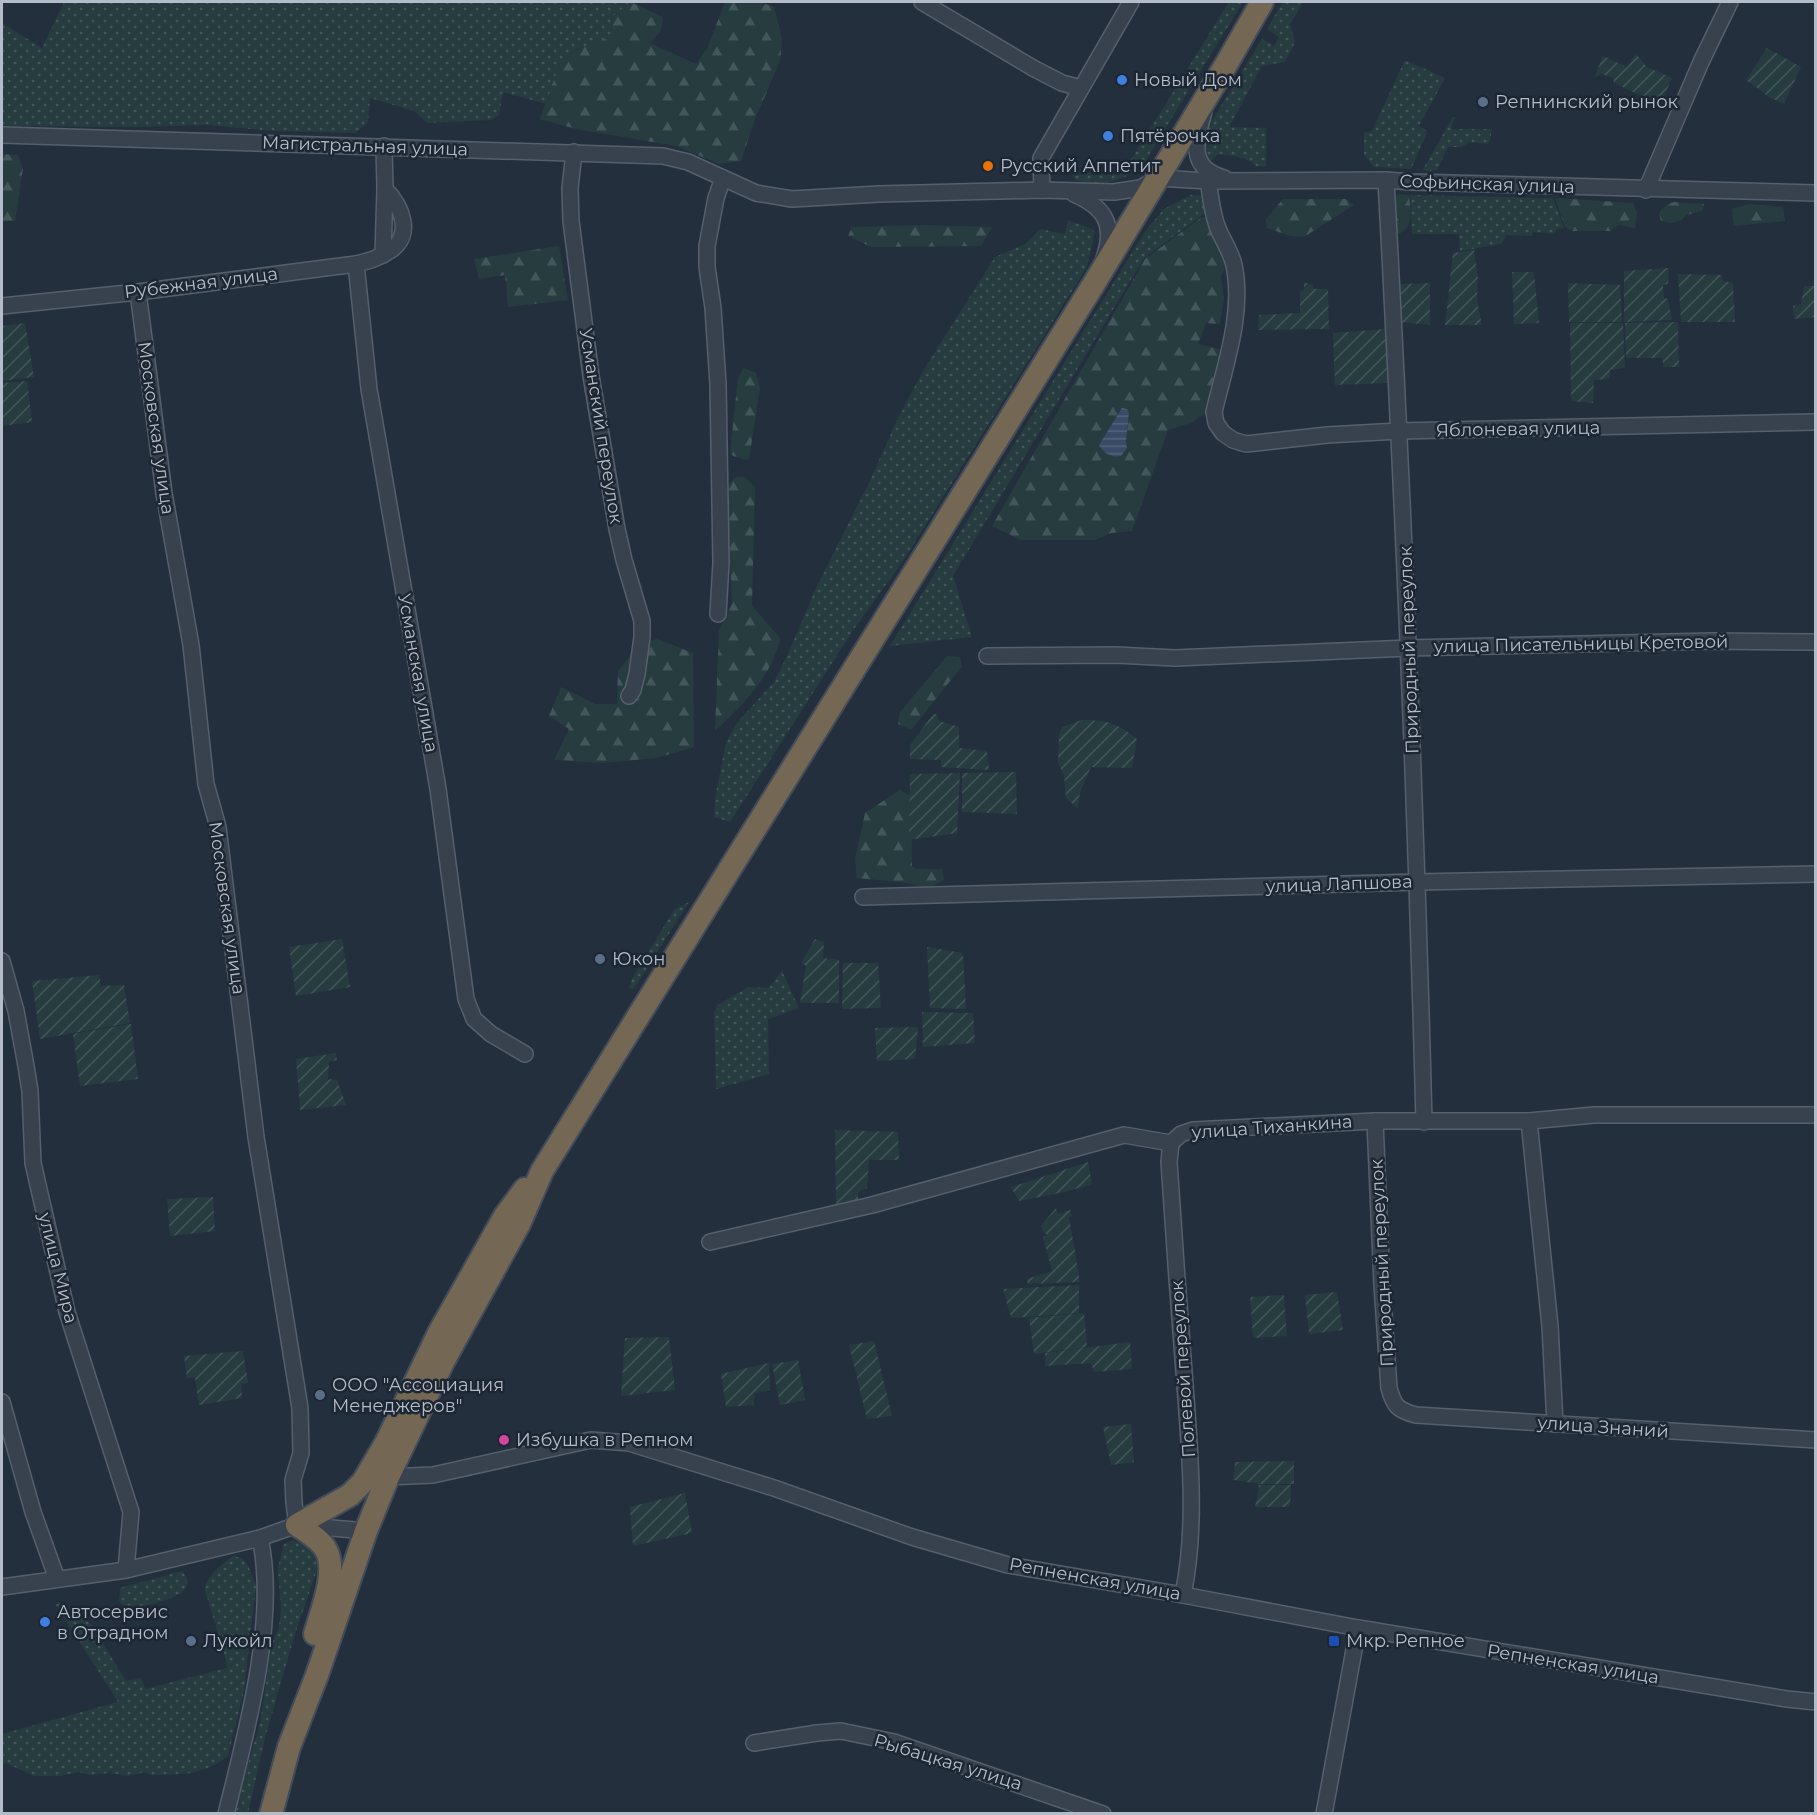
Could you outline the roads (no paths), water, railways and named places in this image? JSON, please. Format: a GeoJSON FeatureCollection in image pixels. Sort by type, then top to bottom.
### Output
{"type":"FeatureCollection","features":[{"type":"Feature","properties":{"kind":"highway"},"geometry":{"type":"LineString","coordinates":[[289,1747],[317,1675],[366,1531],[388,1477],[444,1360],[519,1224],[542,1171],[1095,282],[1262,2]]}},
{"type":"Feature","properties":{"kind":"highway"},"geometry":{"type":"LineString","coordinates":[[271,1814],[289,1747],[305,1669],[329,1582],[329,1557],[326,1549],[297,1525],[350,1495],[363,1482],[387,1441],[439,1334],[482,1256],[520,1195],[542,1171]]}},
{"type":"Feature","properties":{"kind":"street"},"geometry":{"type":"LineString","coordinates":[[922,2],[1033,68],[1062,83],[1081,88]]}},
{"type":"Feature","properties":{"kind":"street"},"geometry":{"type":"LineString","coordinates":[[1042,190],[1041,158],[1131,2]]}},
{"type":"Feature","properties":{"kind":"street"},"geometry":{"type":"LineString","coordinates":[[1646,190],[1701,62],[1730,2]]}},
{"type":"Feature","properties":{"kind":"street"},"geometry":{"type":"LineString","coordinates":[[1211,90],[1197,140],[1199,162],[1212,174],[1244,181]]}},
{"type":"Feature","properties":{"kind":"street","name":"Магистральная улица"},"geometry":{"type":"LineString","coordinates":[[2,135],[663,156],[688,162],[756,193],[792,199],[1042,190],[1114,192],[1134,190],[1158,178]]}},
{"type":"Feature","properties":{"kind":"street"},"geometry":{"type":"LineString","coordinates":[[383,255],[384,146]]}},
{"type":"Feature","properties":{"kind":"street","name":"Усманский переулок"},"geometry":{"type":"LineString","coordinates":[[574,152],[570,188],[571,221],[591,375],[617,529],[642,621],[637,674],[629,696]]}},
{"type":"Feature","properties":{"kind":"street"},"geometry":{"type":"LineString","coordinates":[[718,614],[721,563],[718,384],[707,246],[716,198],[723,178]]}},
{"type":"Feature","properties":{"kind":"street","name":"Софьинская улица"},"geometry":{"type":"LineString","coordinates":[[1158,178],[1208,181],[1386,180],[1646,190],[1815,193]]}},
{"type":"Feature","properties":{"kind":"street","name":"Природный переулок"},"geometry":{"type":"LineString","coordinates":[[1386,180],[1409,648],[1424,1122]]}},
{"type":"Feature","properties":{"kind":"street","name":"Яблоневая улица"},"geometry":{"type":"LineString","coordinates":[[1208,181],[1218,229],[1233,262],[1237,283],[1232,334],[1214,412],[1216,423],[1223,433],[1233,440],[1246,444],[1327,435],[1399,431],[1815,422]]}},
{"type":"Feature","properties":{"kind":"street","name":"Рубежная улица"},"geometry":{"type":"LineString","coordinates":[[2,306],[138,292],[356,264],[383,255],[397,245],[403,232],[402,218],[396,201],[385,189]]}},
{"type":"Feature","properties":{"kind":"street"},"geometry":{"type":"LineString","coordinates":[[1066,190],[1094,203],[1105,218],[1108,243],[1095,282]]}},
{"type":"Feature","properties":{"kind":"street","name":"Усманская улица"},"geometry":{"type":"LineString","coordinates":[[356,264],[369,389],[438,789],[466,999],[474,1019],[491,1034],[525,1054]]}},
{"type":"Feature","properties":{"kind":"street","name":"Московская улица"},"geometry":{"type":"LineString","coordinates":[[138,292],[164,493],[191,645],[207,784],[218,827],[256,1137],[300,1408],[301,1453],[293,1480],[297,1525]]}},
{"type":"Feature","properties":{"kind":"street","name":"улица Писательницы Кретовой"},"geometry":{"type":"LineString","coordinates":[[987,656],[1116,655],[1175,658],[1409,648],[1714,641],[1815,642]]}},
{"type":"Feature","properties":{"kind":"street","name":"улица Лапшова"},"geometry":{"type":"LineString","coordinates":[[863,897],[1815,874]]}},
{"type":"Feature","properties":{"kind":"street","name":"улица Мира"},"geometry":{"type":"LineString","coordinates":[[2,961],[16,1011],[29,1083],[33,1163],[67,1312],[131,1512],[126,1570]]}},
{"type":"Feature","properties":{"kind":"street","name":"улица Тиханкина"},"geometry":{"type":"LineString","coordinates":[[710,1242],[872,1205],[1124,1135],[1171,1143],[1181,1134],[1193,1130],[1375,1121],[1529,1121],[1593,1115],[1815,1115]]}},
{"type":"Feature","properties":{"kind":"street","name":"Природный переулок"},"geometry":{"type":"LineString","coordinates":[[1375,1121],[1385,1346],[1393,1404]]}},
{"type":"Feature","properties":{"kind":"street"},"geometry":{"type":"LineString","coordinates":[[1529,1121],[1550,1326],[1555,1424]]}},
{"type":"Feature","properties":{"kind":"street","name":"Полевой переулок"},"geometry":{"type":"LineString","coordinates":[[1171,1143],[1169,1162],[1187,1414],[1190,1491],[1189,1568],[1183,1595]]}},
{"type":"Feature","properties":{"kind":"street"},"geometry":{"type":"LineString","coordinates":[[2,1402],[33,1512],[57,1579]]}},
{"type":"Feature","properties":{"kind":"street","name":"улица Знаний"},"geometry":{"type":"LineString","coordinates":[[1393,1404],[1405,1412],[1416,1415],[1815,1440]]}},
{"type":"Feature","properties":{"kind":"street","name":"Репненская улица"},"geometry":{"type":"LineString","coordinates":[[388,1477],[433,1475],[591,1440],[629,1443],[774,1488],[912,1537],[1008,1565],[1358,1628],[1815,1702]]}},
{"type":"Feature","properties":{"kind":"street"},"geometry":{"type":"LineString","coordinates":[[2,1587],[126,1570],[260,1538],[297,1525],[366,1531]]}},
{"type":"Feature","properties":{"kind":"street"},"geometry":{"type":"LineString","coordinates":[[226,1814],[246,1733],[260,1658],[266,1561],[260,1538]]}},
{"type":"Feature","properties":{"kind":"street"},"geometry":{"type":"LineString","coordinates":[[1324,1814],[1358,1628]]}},
{"type":"Feature","properties":{"kind":"street","name":"Рыбацкая улица"},"geometry":{"type":"LineString","coordinates":[[754,1743],[841,1731],[894,1742],[1103,1814]]}},
{"type":"Feature","properties":{"kind":"water"},"geometry":{"type":"Polygon","coordinates":[[[1122,408],[1127,409],[1129,413],[1127,448],[1121,456],[1111,456],[1105,453],[1099,445],[1122,408]]]}},
{"type":"Feature","properties":{"kind":"place","name":"Новый Дом"},"geometry":{"type":"Point","coordinates":[1122,80]}},
{"type":"Feature","properties":{"kind":"place","name":"Репнинский рынок"},"geometry":{"type":"Point","coordinates":[1483,102]}},
{"type":"Feature","properties":{"kind":"place","name":"Пятёрочка"},"geometry":{"type":"Point","coordinates":[1108,136]}},
{"type":"Feature","properties":{"kind":"place","name":"Русский Аппетит"},"geometry":{"type":"Point","coordinates":[988,166]}},
{"type":"Feature","properties":{"kind":"place","name":"Юкон"},"geometry":{"type":"Point","coordinates":[600,959]}},
{"type":"Feature","properties":{"kind":"place","name":"ООО \"Ассоциация Менеджеров\""},"geometry":{"type":"Point","coordinates":[320,1395]}},
{"type":"Feature","properties":{"kind":"place","name":"Избушка в Репном"},"geometry":{"type":"Point","coordinates":[504,1440]}},
{"type":"Feature","properties":{"kind":"place","name":"Автосервис в Отрадном"},"geometry":{"type":"Point","coordinates":[45,1622]}},
{"type":"Feature","properties":{"kind":"place","name":"Лукойл"},"geometry":{"type":"Point","coordinates":[191,1641]}},
{"type":"Feature","properties":{"kind":"place","name":"Мкр. Репное"},"geometry":{"type":"Point","coordinates":[1334,1641]}}]}
